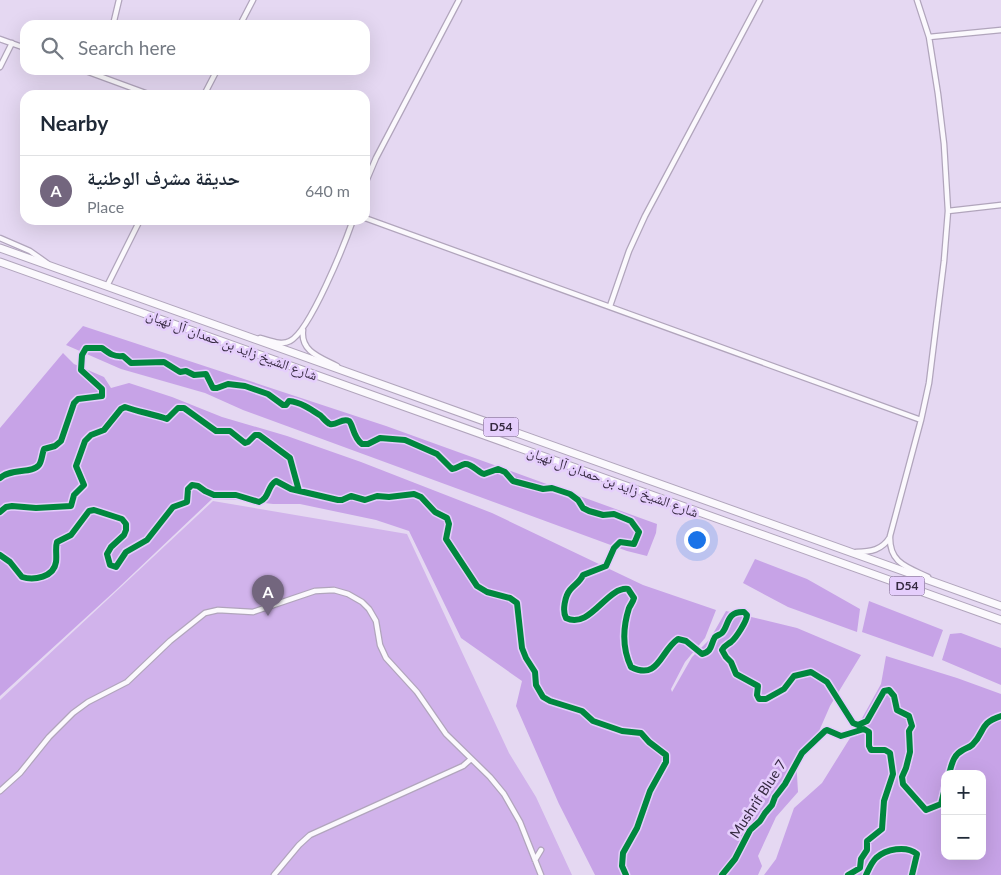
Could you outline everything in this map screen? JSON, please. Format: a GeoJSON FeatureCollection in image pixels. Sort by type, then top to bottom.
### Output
{"type":"FeatureCollection","features":[{"type":"Feature","properties":{"kind":"highway","name":"شارع الشيخ زايد بن حمدان آل نهيان"},"geometry":{"type":"LineString","coordinates":[[0,248],[1001,606]]}},
{"type":"Feature","properties":{"kind":"highway","name":"شارع الشيخ زايد بن حمدان آل نهيان"},"geometry":{"type":"LineString","coordinates":[[0,262],[1001,620]]}},
{"type":"Feature","properties":{"kind":"street"},"geometry":{"type":"LineString","coordinates":[[114,20],[119,0]]}},
{"type":"Feature","properties":{"kind":"street"},"geometry":{"type":"LineString","coordinates":[[243,20],[254,0]]}},
{"type":"Feature","properties":{"kind":"street"},"geometry":{"type":"LineString","coordinates":[[370,169],[459,0]]}},
{"type":"Feature","properties":{"kind":"street"},"geometry":{"type":"LineString","coordinates":[[610,306],[629,251],[645,216],[760,0]]}},
{"type":"Feature","properties":{"kind":"street"},"geometry":{"type":"LineString","coordinates":[[918,0],[929,37],[942,123],[948,211],[933,359],[921,420],[890,536],[893,554],[902,564],[941,584]]}},
{"type":"Feature","properties":{"kind":"street"},"geometry":{"type":"LineString","coordinates":[[929,37],[1001,30]]}},
{"type":"Feature","properties":{"kind":"street"},"geometry":{"type":"LineString","coordinates":[[0,39],[20,46]]}},
{"type":"Feature","properties":{"kind":"street"},"geometry":{"type":"LineString","coordinates":[[0,68],[12,43]]}},
{"type":"Feature","properties":{"kind":"street"},"geometry":{"type":"LineString","coordinates":[[96,75],[137,90]]}},
{"type":"Feature","properties":{"kind":"street"},"geometry":{"type":"LineString","coordinates":[[207,90],[214,75]]}},
{"type":"Feature","properties":{"kind":"street"},"geometry":{"type":"LineString","coordinates":[[948,211],[1001,206]]}},
{"type":"Feature","properties":{"kind":"street"},"geometry":{"type":"LineString","coordinates":[[370,220],[921,420]]}},
{"type":"Feature","properties":{"kind":"street"},"geometry":{"type":"LineString","coordinates":[[107,286],[138,225]]}},
{"type":"Feature","properties":{"kind":"street"},"geometry":{"type":"LineString","coordinates":[[251,338],[284,343],[296,337],[304,326],[332,269],[351,225]]}},
{"type":"Feature","properties":{"kind":"street"},"geometry":{"type":"LineString","coordinates":[[0,238],[30,251],[50,266]]}},
{"type":"Feature","properties":{"kind":"street"},"geometry":{"type":"LineString","coordinates":[[304,326],[302,337],[310,351],[349,373]]}},
{"type":"Feature","properties":{"kind":"street"},"geometry":{"type":"LineString","coordinates":[[850,552],[876,550],[882,547],[890,536]]}},
{"type":"Feature","properties":{"kind":"street"},"geometry":{"type":"LineString","coordinates":[[0,791],[20,773],[49,737],[73,713],[88,702],[127,682],[170,642],[205,614],[218,610],[258,611],[310,592],[324,589],[334,590],[348,594],[369,609],[376,621],[380,645],[384,655],[417,692],[446,734],[497,785],[510,803],[542,875]]}},
{"type":"Feature","properties":{"kind":"street"},"geometry":{"type":"LineString","coordinates":[[274,875],[301,842],[310,835],[472,760]]}},
{"type":"Feature","properties":{"kind":"street"},"geometry":{"type":"LineString","coordinates":[[535,860],[541,850]]}},
{"type":"Feature","properties":{"kind":"shaded area"},"geometry":{"type":"Polygon","coordinates":[[[83,326],[386,426],[657,524],[656,533],[647,556],[627,551],[243,410],[205,393],[121,369],[66,345],[83,326]]]}},
{"type":"Feature","properties":{"kind":"shaded area"},"geometry":{"type":"Polygon","coordinates":[[[63,353],[74,364],[104,377],[111,388],[129,383],[172,397],[222,417],[287,436],[361,462],[492,513],[643,585],[716,610],[705,638],[685,662],[671,689],[672,692],[692,657],[710,639],[726,611],[797,628],[861,655],[830,706],[816,738],[796,758],[798,792],[776,817],[758,856],[762,866],[758,875],[595,875],[559,804],[516,706],[522,681],[461,638],[409,531],[376,520],[300,504],[273,504],[212,499],[0,696],[0,428],[63,353]]]}},
{"type":"Feature","properties":{"kind":"shaded area"},"geometry":{"type":"Polygon","coordinates":[[[213,501],[407,534],[509,753],[536,797],[572,875],[0,875],[0,700],[213,501]]]}},
{"type":"Feature","properties":{"kind":"shaded area"},"geometry":{"type":"Polygon","coordinates":[[[755,559],[807,579],[860,609],[857,632],[788,607],[743,583],[755,559]]]}},
{"type":"Feature","properties":{"kind":"shaded area"},"geometry":{"type":"Polygon","coordinates":[[[869,601],[943,630],[933,657],[862,632],[869,601]]]}},
{"type":"Feature","properties":{"kind":"shaded area"},"geometry":{"type":"Polygon","coordinates":[[[961,633],[1001,648],[1001,685],[942,660],[950,634],[961,633]]]}},
{"type":"Feature","properties":{"kind":"shaded area"},"geometry":{"type":"Polygon","coordinates":[[[886,656],[1001,694],[1001,875],[764,875],[776,859],[794,808],[822,783],[881,684],[886,656]]]}},
{"type":"Feature","properties":{"kind":"cycle path"},"geometry":{"type":"LineString","coordinates":[[0,478],[10,473],[36,468],[40,463],[44,449],[55,446],[61,441],[74,403],[78,399],[102,396],[102,389],[81,370],[82,355],[86,348],[102,348],[112,355],[123,356],[131,363],[164,362],[180,372],[186,371],[194,375],[206,374],[213,388],[228,384],[245,386],[268,394],[283,405],[286,405],[289,401],[298,403],[314,411],[330,424],[344,420],[349,421],[362,444],[368,444],[380,438],[405,440],[437,454],[452,469],[465,464],[484,474],[498,469],[505,472],[513,481],[543,489],[552,488],[570,494],[578,500],[583,508],[589,511],[603,515],[614,514],[631,521],[639,532],[634,544],[620,542],[614,548],[606,566],[583,575],[570,590],[564,608],[566,618],[575,620],[583,618],[613,594],[620,590],[628,589],[634,598],[629,608],[626,623],[624,638],[626,652],[631,667],[648,670],[658,663],[678,639],[686,641],[702,654],[706,653],[710,649],[715,637],[724,630],[731,616],[738,612],[744,612],[747,618],[741,629],[722,650],[731,662],[736,674],[758,686],[757,695],[759,699],[766,699],[784,689],[794,676],[811,672],[827,682],[853,723],[858,725],[867,721],[884,691],[889,690],[894,696],[897,710],[909,716],[912,726],[909,731],[910,752],[902,777],[903,784],[926,810],[941,804]]}},
{"type":"Feature","properties":{"kind":"cycle path"},"geometry":{"type":"LineString","coordinates":[[0,512],[6,507],[12,506],[36,508],[71,506],[74,495],[84,485],[76,466],[85,441],[91,435],[104,430],[121,409],[125,407],[167,419],[178,408],[184,408],[216,431],[230,431],[245,443],[255,435],[259,435],[290,458],[299,491]]}},
{"type":"Feature","properties":{"kind":"cycle path"},"geometry":{"type":"LineString","coordinates":[[0,555],[10,562],[22,577],[43,577],[52,571],[54,567],[57,542],[71,535],[89,511],[94,510],[122,519],[126,524],[124,535],[111,547],[107,554],[110,565],[116,567],[126,552],[147,540],[173,507],[187,502],[188,489],[192,485],[198,486],[214,495],[236,495],[259,502],[265,498],[276,481],[291,489],[338,500],[351,496],[365,500],[377,496],[389,497],[414,494],[421,497],[435,512],[447,518],[449,524],[446,539],[477,586],[487,592],[510,598],[517,603],[522,648],[535,672],[536,685],[543,697],[582,711],[593,721],[622,731],[641,733],[666,755],[666,762],[650,791],[637,828],[623,853],[622,866],[626,875]]}},
{"type":"Feature","properties":{"kind":"cycle path"},"geometry":{"type":"LineString","coordinates":[[950,770],[957,754],[972,745],[989,722],[1001,716]]}},
{"type":"Feature","properties":{"kind":"cycle path","name":"Mushrif Blue 7"},"geometry":{"type":"LineString","coordinates":[[722,875],[735,859],[750,830],[760,821],[772,805],[802,753],[827,730],[841,736],[864,729],[869,732],[869,746],[871,750],[885,750],[890,753],[893,774],[884,801],[882,829],[867,841],[867,850],[861,859],[860,868],[848,875]]}},
{"type":"Feature","properties":{"kind":"cycle path"},"geometry":{"type":"LineString","coordinates":[[866,875],[876,858],[885,852],[896,849],[912,851],[917,854],[912,875]]}},
{"type":"Feature","properties":{"kind":"place","name":"حديقة مشرف الوطنية"},"geometry":{"type":"Point","coordinates":[268,616]}}]}
